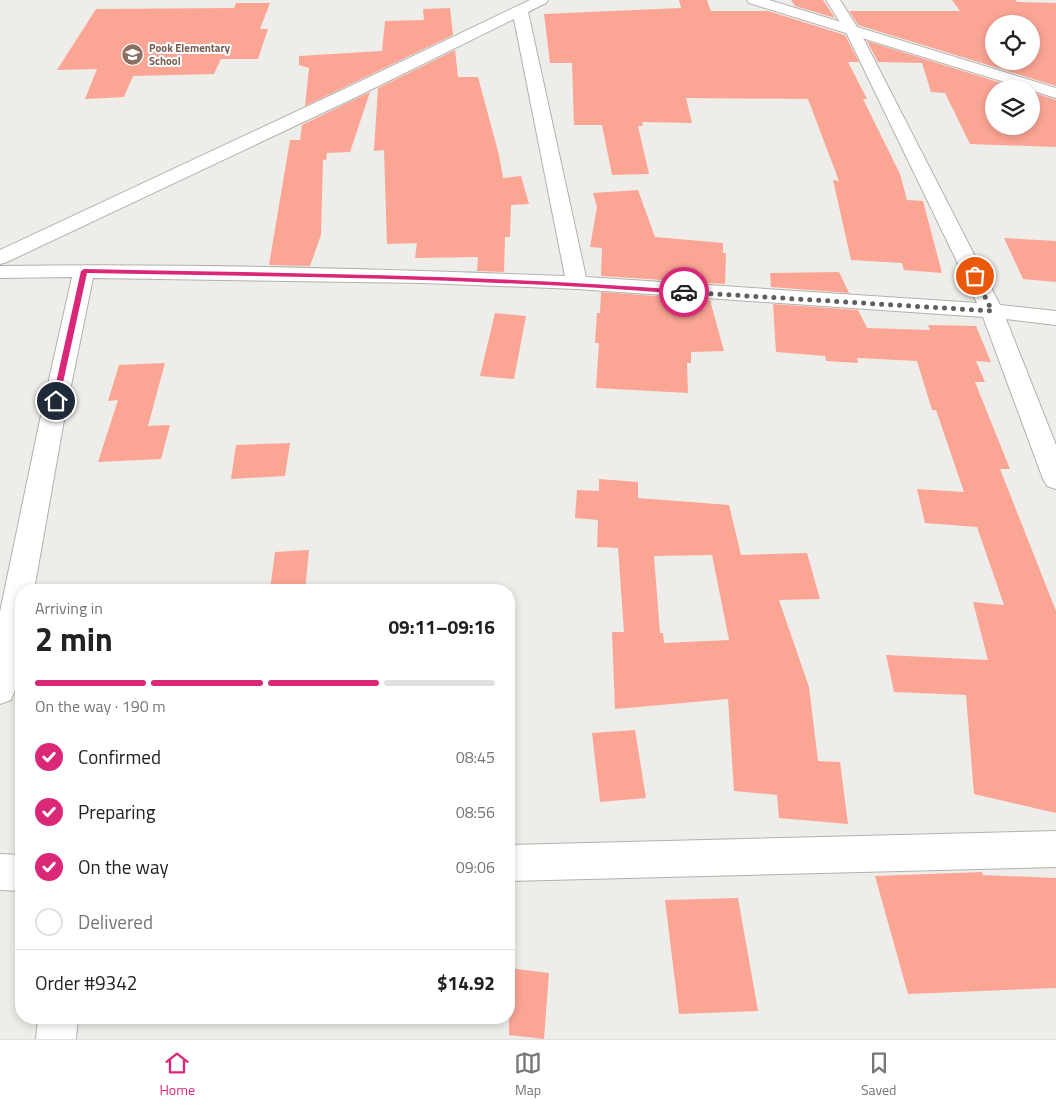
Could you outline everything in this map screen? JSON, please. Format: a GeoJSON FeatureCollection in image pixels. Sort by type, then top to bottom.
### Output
{"type":"FeatureCollection","features":[{"type":"Feature","properties":{"kind":"street"},"geometry":{"type":"LineString","coordinates":[[0,258],[353,92],[541,0]]}},
{"type":"Feature","properties":{"kind":"street"},"geometry":{"type":"LineString","coordinates":[[754,0],[1056,93]]}},
{"type":"Feature","properties":{"kind":"street"},"geometry":{"type":"LineString","coordinates":[[833,0],[852,30],[992,311],[1056,479]]}},
{"type":"Feature","properties":{"kind":"street"},"geometry":{"type":"LineString","coordinates":[[520,10],[577,284]]}},
{"type":"Feature","properties":{"kind":"street"},"geometry":{"type":"LineString","coordinates":[[20,584],[52,420],[84,271]]}},
{"type":"Feature","properties":{"kind":"street"},"geometry":{"type":"LineString","coordinates":[[0,272],[84,271],[422,277],[577,284],[992,311],[1056,318]]}},
{"type":"Feature","properties":{"kind":"street"},"geometry":{"type":"LineString","coordinates":[[0,690],[15,612]]}},
{"type":"Feature","properties":{"kind":"street"},"geometry":{"type":"LineString","coordinates":[[515,863],[1056,849]]}},
{"type":"Feature","properties":{"kind":"street"},"geometry":{"type":"LineString","coordinates":[[0,872],[15,873]]}},
{"type":"Feature","properties":{"kind":"street"},"geometry":{"type":"LineString","coordinates":[[56,1039],[57,1024]]}},
{"type":"Feature","properties":{"kind":"building"},"geometry":{"type":"Polygon","coordinates":[[[679,0],[707,0],[711,11],[768,11],[845,35],[859,62],[848,62],[867,99],[863,99],[900,174],[907,200],[923,201],[942,273],[904,270],[902,263],[851,260],[833,180],[839,181],[808,99],[686,98],[692,123],[642,122],[643,126],[638,126],[649,174],[612,175],[602,125],[574,125],[572,63],[550,63],[544,14],[681,8],[679,0]]]}},
{"type":"Feature","properties":{"kind":"building"},"geometry":{"type":"Polygon","coordinates":[[[791,0],[823,0],[835,18],[795,6],[791,0]]]}},
{"type":"Feature","properties":{"kind":"building"},"geometry":{"type":"Polygon","coordinates":[[[952,0],[1015,0],[1017,2],[1056,3],[1056,86],[1004,70],[1040,70],[1040,15],[985,15],[985,64],[858,25],[849,11],[960,11],[952,0]]]}},
{"type":"Feature","properties":{"kind":"building"},"geometry":{"type":"Polygon","coordinates":[[[236,3],[270,3],[260,29],[268,29],[258,59],[221,59],[214,74],[133,76],[124,97],[85,99],[97,69],[57,70],[96,9],[234,8],[236,3]]]}},
{"type":"Feature","properties":{"kind":"building"},"geometry":{"type":"Polygon","coordinates":[[[450,8],[453,35],[305,106],[309,68],[299,65],[299,56],[382,51],[385,21],[424,20],[423,9],[450,8]]]}},
{"type":"Feature","properties":{"kind":"building"},"geometry":{"type":"Polygon","coordinates":[[[867,41],[991,80],[985,80],[985,135],[1040,135],[1040,95],[1056,100],[1056,147],[970,144],[945,93],[931,92],[922,63],[878,62],[867,41]]]}},
{"type":"Feature","properties":{"kind":"building"},"geometry":{"type":"Polygon","coordinates":[[[455,50],[458,77],[478,77],[499,155],[503,178],[521,176],[529,204],[511,205],[510,237],[505,237],[504,272],[477,271],[478,257],[415,258],[417,243],[387,244],[384,150],[374,151],[378,88],[455,50]]]}},
{"type":"Feature","properties":{"kind":"building"},"geometry":{"type":"Polygon","coordinates":[[[370,92],[350,152],[327,153],[326,160],[323,160],[321,235],[310,266],[269,265],[290,140],[300,140],[302,125],[370,92]]]}},
{"type":"Feature","properties":{"kind":"building"},"geometry":{"type":"Polygon","coordinates":[[[638,190],[655,237],[723,243],[723,253],[726,253],[725,284],[601,276],[602,248],[590,247],[597,207],[593,193],[638,190]]]}},
{"type":"Feature","properties":{"kind":"building"},"geometry":{"type":"Polygon","coordinates":[[[1004,238],[1056,241],[1056,282],[1023,279],[1004,238]]]}},
{"type":"Feature","properties":{"kind":"building"},"geometry":{"type":"Polygon","coordinates":[[[839,272],[849,293],[771,287],[770,273],[839,272]]]}},
{"type":"Feature","properties":{"kind":"building"},"geometry":{"type":"Polygon","coordinates":[[[601,292],[710,300],[724,351],[691,352],[691,363],[687,363],[688,393],[596,388],[599,343],[595,343],[597,313],[600,313],[601,292]]]}},
{"type":"Feature","properties":{"kind":"building"},"geometry":{"type":"Polygon","coordinates":[[[773,304],[858,310],[867,328],[930,330],[928,325],[976,326],[991,362],[976,361],[985,382],[975,382],[1010,469],[1000,469],[1056,611],[1056,813],[974,794],[966,695],[894,692],[886,655],[988,660],[973,602],[1004,605],[977,527],[925,523],[917,489],[964,492],[936,410],[932,410],[917,361],[857,358],[858,363],[826,361],[825,356],[776,352],[773,304]]]}},
{"type":"Feature","properties":{"kind":"building"},"geometry":{"type":"Polygon","coordinates":[[[495,313],[526,316],[514,379],[480,376],[495,313]]]}},
{"type":"Feature","properties":{"kind":"building"},"geometry":{"type":"Polygon","coordinates":[[[165,363],[148,426],[170,425],[161,459],[98,462],[118,400],[108,401],[119,365],[165,363]]]}},
{"type":"Feature","properties":{"kind":"building"},"geometry":{"type":"Polygon","coordinates":[[[290,443],[285,476],[231,479],[236,445],[290,443]]]}},
{"type":"Feature","properties":{"kind":"building"},"geometry":{"type":"Polygon","coordinates":[[[599,479],[638,482],[638,498],[729,505],[741,555],[807,553],[820,599],[779,600],[809,687],[818,761],[840,762],[848,824],[779,818],[777,795],[734,791],[728,699],[615,709],[612,632],[624,632],[618,548],[597,547],[598,520],[575,518],[577,490],[599,491],[599,479]],[[712,555],[654,556],[660,633],[663,633],[664,643],[729,640],[712,555]]]}},
{"type":"Feature","properties":{"kind":"building"},"geometry":{"type":"Polygon","coordinates":[[[309,550],[306,584],[271,584],[275,552],[309,550]]]}},
{"type":"Feature","properties":{"kind":"building"},"geometry":{"type":"Polygon","coordinates":[[[635,730],[646,798],[600,802],[592,733],[635,730]]]}},
{"type":"Feature","properties":{"kind":"building"},"geometry":{"type":"Polygon","coordinates":[[[982,872],[983,875],[1056,878],[1056,988],[908,994],[875,876],[982,872]]]}},
{"type":"Feature","properties":{"kind":"building"},"geometry":{"type":"Polygon","coordinates":[[[738,898],[758,1011],[679,1014],[665,900],[738,898]]]}},
{"type":"Feature","properties":{"kind":"building"},"geometry":{"type":"Polygon","coordinates":[[[515,969],[549,973],[544,1039],[509,1035],[509,1024],[515,1024],[515,969]]]}},
{"type":"Feature","properties":{"kind":"way so far"},"geometry":{"type":"LineString","coordinates":[[684,292],[992,311],[975,276]]}},
{"type":"Feature","properties":{"kind":"place","name":"Pook Elementary School"},"geometry":{"type":"Point","coordinates":[133,54]}},
{"type":"Feature","properties":{"kind":"route"},"geometry":{"type":"LineString","coordinates":[[56,401],[84,271],[422,277],[577,284],[684,292]]}}]}
